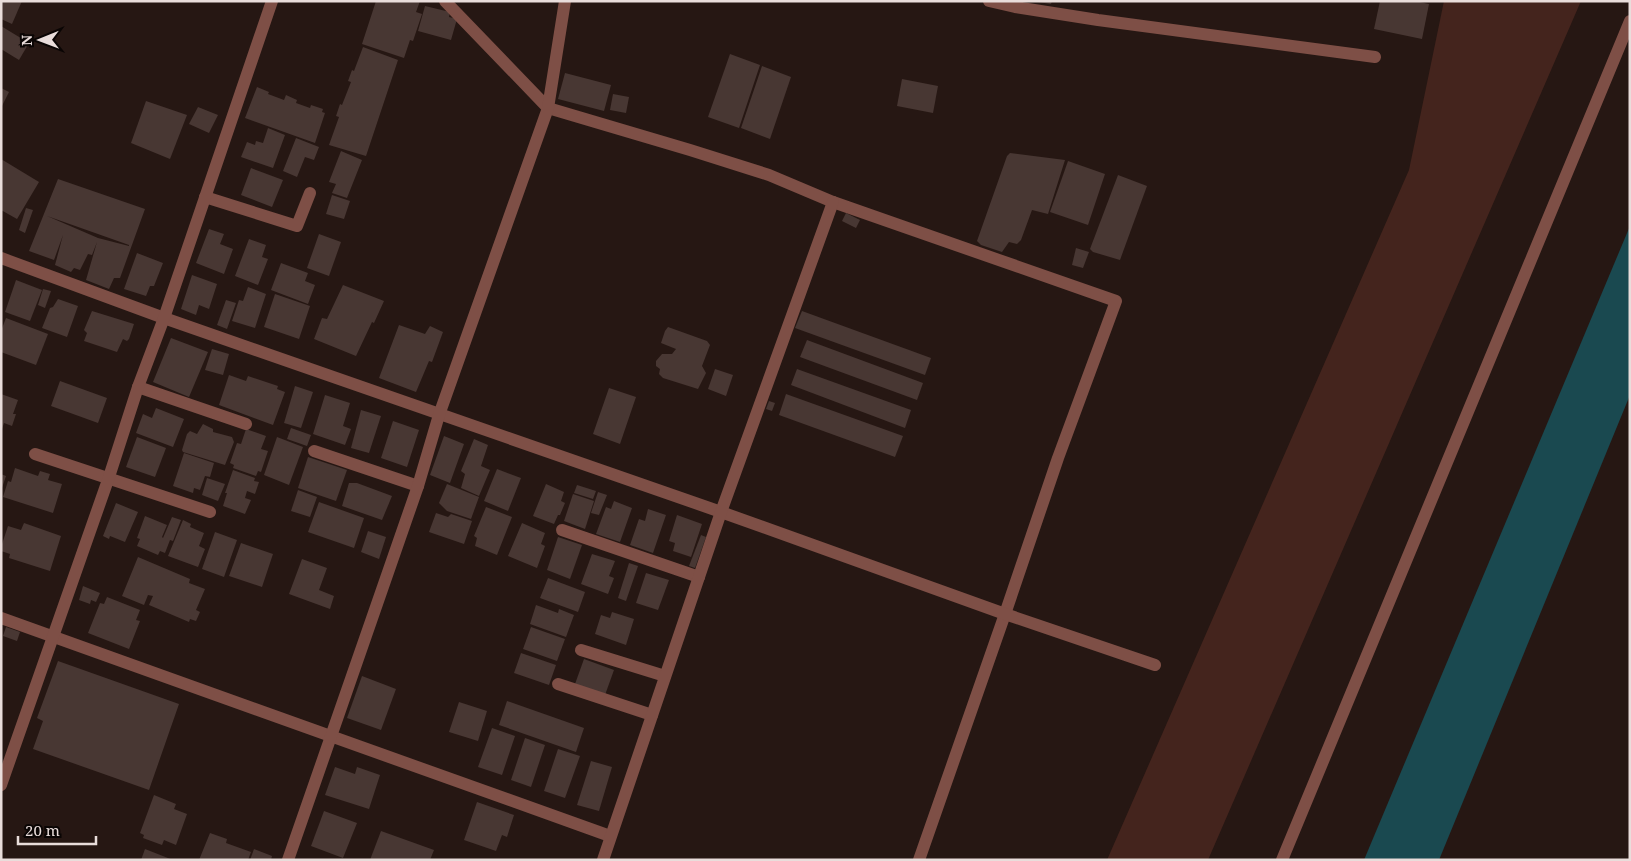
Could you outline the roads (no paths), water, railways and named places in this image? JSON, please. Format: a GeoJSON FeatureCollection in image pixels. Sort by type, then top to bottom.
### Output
{"type":"FeatureCollection","features":[{"type":"Feature","properties":{"kind":"street"},"geometry":{"type":"LineString","coordinates":[[1,785],[272,1]]}},
{"type":"Feature","properties":{"kind":"street"},"geometry":{"type":"LineString","coordinates":[[445,1],[548,108],[769,175],[833,202],[1116,301],[1058,458],[919,860]]}},
{"type":"Feature","properties":{"kind":"street"},"geometry":{"type":"LineString","coordinates":[[288,860],[418,486],[439,415],[548,108],[564,1]]}},
{"type":"Feature","properties":{"kind":"street"},"geometry":{"type":"LineString","coordinates":[[989,1],[1098,20],[1375,58]]}},
{"type":"Feature","properties":{"kind":"street"},"geometry":{"type":"LineString","coordinates":[[1282,860],[1630,21]]}},
{"type":"Feature","properties":{"kind":"street"},"geometry":{"type":"LineString","coordinates":[[205,197],[298,226],[310,193]]}},
{"type":"Feature","properties":{"kind":"street"},"geometry":{"type":"LineString","coordinates":[[602,860],[721,512],[833,202]]}},
{"type":"Feature","properties":{"kind":"street"},"geometry":{"type":"LineString","coordinates":[[1,258],[439,415],[1155,665]]}},
{"type":"Feature","properties":{"kind":"street"},"geometry":{"type":"LineString","coordinates":[[138,387],[246,424]]}},
{"type":"Feature","properties":{"kind":"street"},"geometry":{"type":"LineString","coordinates":[[314,451],[418,486]]}},
{"type":"Feature","properties":{"kind":"street"},"geometry":{"type":"LineString","coordinates":[[35,454],[210,512]]}},
{"type":"Feature","properties":{"kind":"street"},"geometry":{"type":"LineString","coordinates":[[562,530],[699,577]]}},
{"type":"Feature","properties":{"kind":"street"},"geometry":{"type":"LineString","coordinates":[[1,618],[610,836]]}},
{"type":"Feature","properties":{"kind":"street"},"geometry":{"type":"LineString","coordinates":[[581,650],[665,676]]}},
{"type":"Feature","properties":{"kind":"street"},"geometry":{"type":"LineString","coordinates":[[558,684],[652,715]]}},
{"type":"Feature","properties":{"kind":"water"},"geometry":{"type":"Polygon","coordinates":[[[1630,226],[1630,395],[1439,860],[1364,860],[1630,226]]]}}]}
